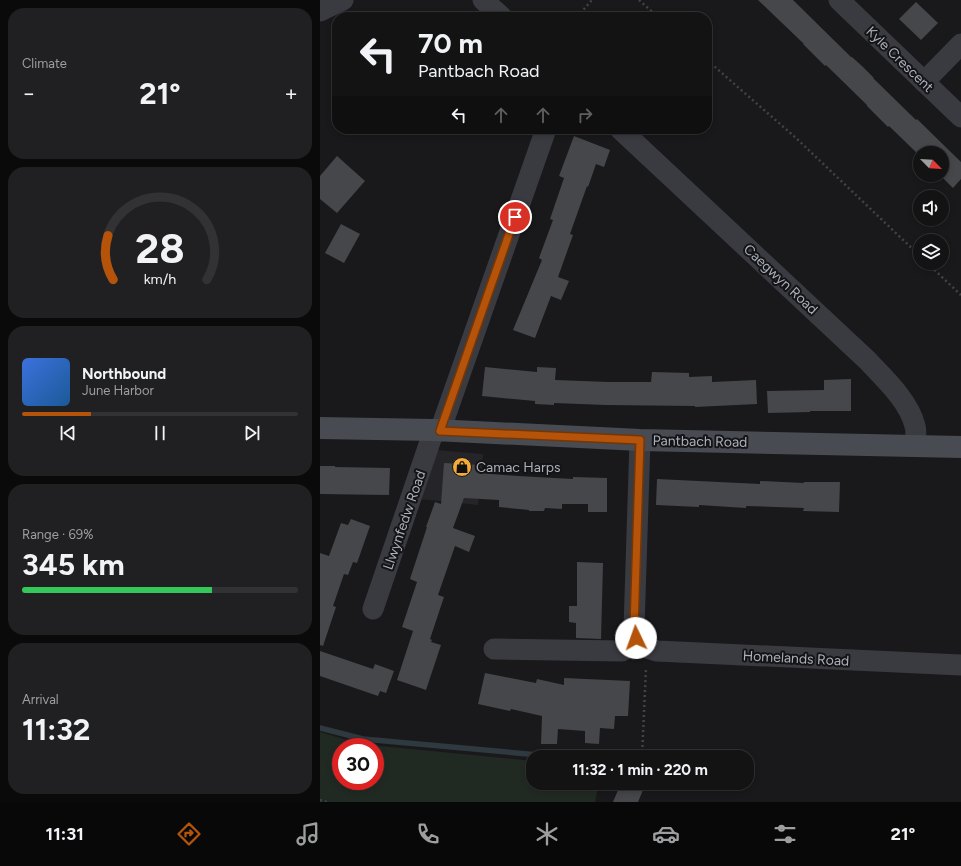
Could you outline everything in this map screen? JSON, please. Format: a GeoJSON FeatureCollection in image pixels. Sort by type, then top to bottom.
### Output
{"type":"FeatureCollection","features":[{"type":"Feature","properties":{"kind":"street"},"geometry":{"type":"LineString","coordinates":[[320,11],[343,0]]}},
{"type":"Feature","properties":{"kind":"street"},"geometry":{"type":"LineString","coordinates":[[484,0],[497,12]]}},
{"type":"Feature","properties":{"kind":"street","name":"Kyle Crescent"},"geometry":{"type":"LineString","coordinates":[[839,0],[961,117]]}},
{"type":"Feature","properties":{"kind":"street"},"geometry":{"type":"LineString","coordinates":[[924,82],[961,44]]}},
{"type":"Feature","properties":{"kind":"street","name":"Llwynfedw Road"},"geometry":{"type":"LineString","coordinates":[[373,609],[544,134]]}},
{"type":"Feature","properties":{"kind":"street","name":"Caegwyn Road"},"geometry":{"type":"LineString","coordinates":[[625,134],[867,360],[889,383],[903,401],[912,417],[916,428],[915,445]]}},
{"type":"Feature","properties":{"kind":"street","name":"Pantbach Road"},"geometry":{"type":"LineString","coordinates":[[320,428],[437,431],[640,440],[961,447]]}},
{"type":"Feature","properties":{"kind":"street"},"geometry":{"type":"LineString","coordinates":[[494,649],[622,652],[636,638],[634,628],[640,440]]}},
{"type":"Feature","properties":{"kind":"street","name":"Homelands Road"},"geometry":{"type":"LineString","coordinates":[[636,638],[648,649],[657,652],[961,665]]}},
{"type":"Feature","properties":{"kind":"path"},"geometry":{"type":"LineString","coordinates":[[581,12],[592,0]]}},
{"type":"Feature","properties":{"kind":"path"},"geometry":{"type":"LineString","coordinates":[[639,0],[652,12]]}},
{"type":"Feature","properties":{"kind":"path"},"geometry":{"type":"LineString","coordinates":[[712,64],[796,138],[913,249]]}},
{"type":"Feature","properties":{"kind":"path"},"geometry":{"type":"LineString","coordinates":[[934,270],[961,295]]}},
{"type":"Feature","properties":{"kind":"path"},"geometry":{"type":"LineString","coordinates":[[642,750],[647,664]]}},
{"type":"Feature","properties":{"kind":"path"},"geometry":{"type":"LineString","coordinates":[[320,800],[327,802]]}},
{"type":"Feature","properties":{"kind":"shaded area"},"geometry":{"type":"Polygon","coordinates":[[[436,450],[483,454],[478,505],[419,499],[436,450]]]}},
{"type":"Feature","properties":{"kind":"shaded area"},"geometry":{"type":"Polygon","coordinates":[[[320,732],[340,738],[332,738],[332,790],[384,790],[384,746],[526,760],[526,790],[598,790],[595,802],[320,802],[320,732]]]}},
{"type":"Feature","properties":{"kind":"building"},"geometry":{"type":"Polygon","coordinates":[[[758,0],[793,0],[945,146],[913,146],[913,149],[889,126],[888,127],[758,0]]]}},
{"type":"Feature","properties":{"kind":"building"},"geometry":{"type":"Polygon","coordinates":[[[916,2],[938,23],[921,40],[899,19],[916,2]]]}},
{"type":"Feature","properties":{"kind":"building"},"geometry":{"type":"Polygon","coordinates":[[[574,136],[610,150],[604,167],[596,164],[570,234],[573,235],[558,277],[569,281],[561,300],[551,296],[535,338],[513,330],[542,260],[539,258],[553,220],[550,219],[564,178],[559,176],[574,136]]]}},
{"type":"Feature","properties":{"kind":"building"},"geometry":{"type":"Polygon","coordinates":[[[949,150],[961,162],[961,179],[953,188],[947,182],[949,182],[949,150]]]}},
{"type":"Feature","properties":{"kind":"building"},"geometry":{"type":"Polygon","coordinates":[[[337,156],[365,181],[337,213],[320,199],[320,176],[337,156]]]}},
{"type":"Feature","properties":{"kind":"building"},"geometry":{"type":"Polygon","coordinates":[[[341,224],[360,234],[344,263],[325,253],[341,224]]]}},
{"type":"Feature","properties":{"kind":"building"},"geometry":{"type":"Polygon","coordinates":[[[485,367],[537,372],[537,367],[556,368],[555,380],[651,382],[652,372],[689,373],[689,377],[712,376],[712,382],[756,380],[757,404],[695,407],[554,403],[554,405],[535,404],[535,401],[482,396],[485,367]]]}},
{"type":"Feature","properties":{"kind":"building"},"geometry":{"type":"Polygon","coordinates":[[[851,379],[851,411],[768,413],[767,391],[824,390],[824,380],[851,379]]]}},
{"type":"Feature","properties":{"kind":"building"},"geometry":{"type":"Polygon","coordinates":[[[444,463],[480,465],[479,473],[573,479],[573,477],[607,478],[607,512],[588,512],[588,504],[562,504],[562,509],[545,508],[544,511],[529,511],[499,507],[499,500],[464,498],[453,528],[475,536],[469,552],[455,546],[438,595],[444,597],[430,639],[432,640],[431,642],[441,645],[426,690],[397,680],[413,631],[402,627],[417,582],[410,579],[435,502],[441,504],[444,463]]]}},
{"type":"Feature","properties":{"kind":"building"},"geometry":{"type":"Polygon","coordinates":[[[320,466],[390,468],[389,495],[320,494],[320,466]]]}},
{"type":"Feature","properties":{"kind":"building"},"geometry":{"type":"Polygon","coordinates":[[[657,479],[760,484],[760,481],[804,483],[840,482],[839,512],[803,511],[804,508],[656,505],[657,479]]]}},
{"type":"Feature","properties":{"kind":"building"},"geometry":{"type":"Polygon","coordinates":[[[351,519],[370,526],[357,563],[353,562],[348,575],[344,574],[333,606],[336,607],[323,646],[320,645],[320,553],[329,556],[341,523],[348,525],[351,519]]]}},
{"type":"Feature","properties":{"kind":"building"},"geometry":{"type":"Polygon","coordinates":[[[577,562],[603,563],[601,639],[576,638],[576,623],[569,622],[569,606],[577,606],[577,562]]]}},
{"type":"Feature","properties":{"kind":"building"},"geometry":{"type":"Polygon","coordinates":[[[320,651],[373,669],[375,664],[394,671],[386,693],[380,691],[378,696],[320,676],[320,651]]]}},
{"type":"Feature","properties":{"kind":"building"},"geometry":{"type":"Polygon","coordinates":[[[485,673],[536,683],[537,679],[564,685],[564,678],[630,681],[628,716],[615,716],[614,729],[600,728],[599,744],[585,743],[585,731],[558,729],[557,744],[541,744],[542,716],[478,704],[485,673]]]}},
{"type":"Feature","properties":{"kind":"building"},"geometry":{"type":"Polygon","coordinates":[[[618,790],[643,790],[638,802],[613,802],[618,790]]]}},
{"type":"Feature","properties":{"kind":"waterway"},"geometry":{"type":"LineString","coordinates":[[320,728],[363,739],[526,754]]}},
{"type":"Feature","properties":{"kind":"place","name":"Camac Harps"},"geometry":{"type":"Point","coordinates":[462,467]}},
{"type":"Feature","properties":{"kind":"route"},"geometry":{"type":"LineString","coordinates":[[515,217],[440,431],[640,440],[634,628],[636,638]]}}]}
